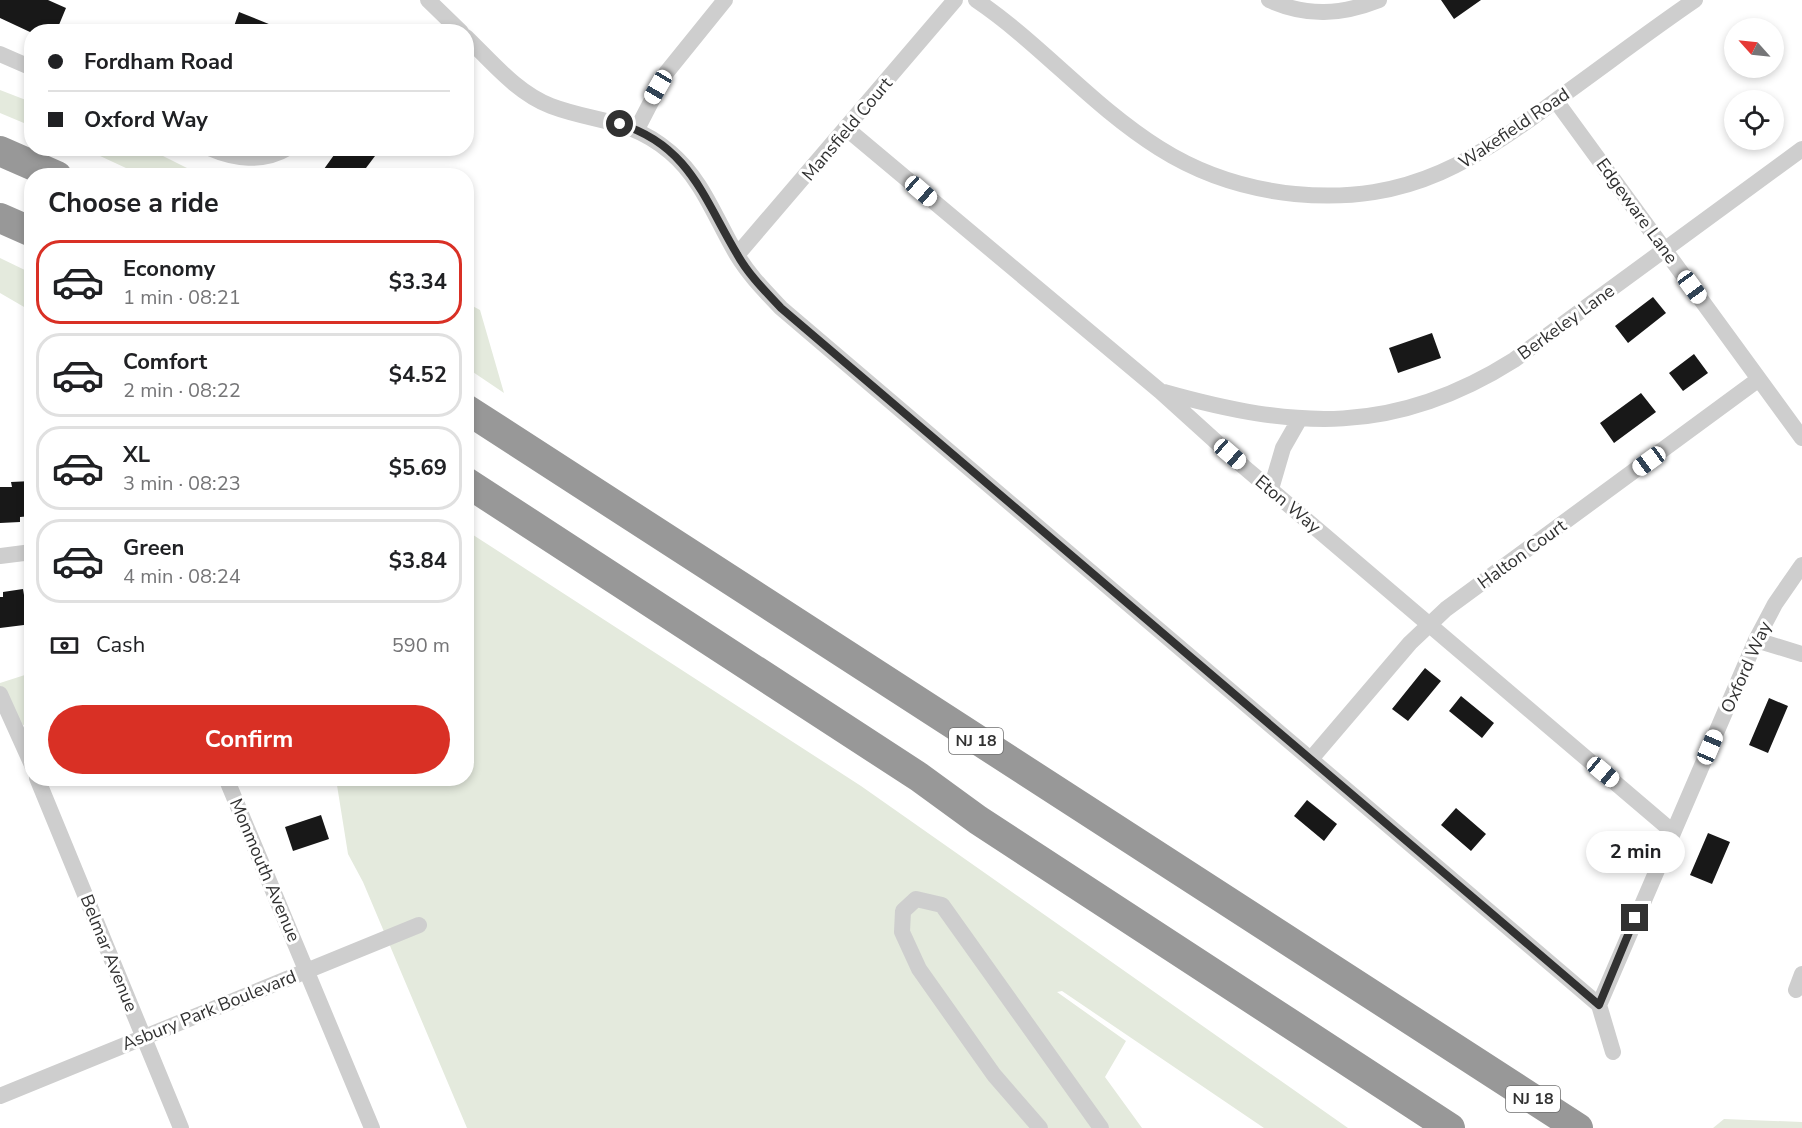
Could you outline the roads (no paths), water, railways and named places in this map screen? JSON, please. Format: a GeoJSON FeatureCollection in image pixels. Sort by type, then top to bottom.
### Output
{"type":"FeatureCollection","features":[{"type":"Feature","properties":{"kind":"highway"},"geometry":{"type":"LineString","coordinates":[[0,151],[39,168]]}},
{"type":"Feature","properties":{"kind":"highway"},"geometry":{"type":"LineString","coordinates":[[0,218],[24,228]]}},
{"type":"Feature","properties":{"kind":"highway","name":"NJ 18"},"geometry":{"type":"LineString","coordinates":[[474,414],[1578,1128]]}},
{"type":"Feature","properties":{"kind":"highway"},"geometry":{"type":"LineString","coordinates":[[474,487],[920,777],[978,820],[1450,1128]]}},
{"type":"Feature","properties":{"kind":"street"},"geometry":{"type":"LineString","coordinates":[[429,0],[453,24]]}},
{"type":"Feature","properties":{"kind":"street"},"geometry":{"type":"LineString","coordinates":[[637,129],[666,73],[725,0]]}},
{"type":"Feature","properties":{"kind":"street","name":"Mansfield Court"},"geometry":{"type":"LineString","coordinates":[[737,255],[955,0]]}},
{"type":"Feature","properties":{"kind":"street","name":"Wakefield Road"},"geometry":{"type":"LineString","coordinates":[[976,0],[1005,21],[1126,124],[1158,147],[1212,175],[1272,192],[1350,196],[1386,191],[1419,182],[1481,154],[1695,0]]}},
{"type":"Feature","properties":{"kind":"street"},"geometry":{"type":"LineString","coordinates":[[1269,0],[1292,9],[1324,14],[1360,7],[1379,0]]}},
{"type":"Feature","properties":{"kind":"street"},"geometry":{"type":"LineString","coordinates":[[474,45],[511,81],[538,100],[567,111],[637,129],[669,151],[697,180],[737,255],[757,283],[781,308],[1599,1005],[1612,1052]]}},
{"type":"Feature","properties":{"kind":"street"},"geometry":{"type":"LineString","coordinates":[[0,54],[24,64]]}},
{"type":"Feature","properties":{"kind":"street","name":"Edgeware Lane"},"geometry":{"type":"LineString","coordinates":[[1556,101],[1802,438]]}},
{"type":"Feature","properties":{"kind":"street","name":"Eton Way"},"geometry":{"type":"LineString","coordinates":[[847,129],[1160,391],[1271,489],[1673,832]]}},
{"type":"Feature","properties":{"kind":"street","name":"Berkeley Lane"},"geometry":{"type":"LineString","coordinates":[[1160,391],[1266,416],[1299,420],[1341,419],[1392,412],[1428,402],[1471,385],[1514,360],[1802,149]]}},
{"type":"Feature","properties":{"kind":"street"},"geometry":{"type":"LineString","coordinates":[[240,156],[248,158],[272,156]]}},
{"type":"Feature","properties":{"kind":"street","name":"Halton Court"},"geometry":{"type":"LineString","coordinates":[[1311,759],[1429,624],[1759,379]]}},
{"type":"Feature","properties":{"kind":"street"},"geometry":{"type":"LineString","coordinates":[[1271,489],[1283,448],[1299,420]]}},
{"type":"Feature","properties":{"kind":"street"},"geometry":{"type":"LineString","coordinates":[[0,556],[24,553]]}},
{"type":"Feature","properties":{"kind":"street","name":"Oxford Way"},"geometry":{"type":"LineString","coordinates":[[1599,1005],[1756,640],[1775,604],[1802,565]]}},
{"type":"Feature","properties":{"kind":"street"},"geometry":{"type":"LineString","coordinates":[[1756,640],[1802,654]]}},
{"type":"Feature","properties":{"kind":"street"},"geometry":{"type":"LineString","coordinates":[[0,694],[24,747]]}},
{"type":"Feature","properties":{"kind":"street","name":"Belmar Avenue"},"geometry":{"type":"LineString","coordinates":[[40,786],[181,1128]]}},
{"type":"Feature","properties":{"kind":"street","name":"Monmouth Avenue"},"geometry":{"type":"LineString","coordinates":[[229,786],[372,1128]]}},
{"type":"Feature","properties":{"kind":"street"},"geometry":{"type":"LineString","coordinates":[[1040,1128],[994,1075],[919,969],[902,932],[903,911],[916,899],[942,905],[1101,1128]]}},
{"type":"Feature","properties":{"kind":"street","name":"Asbury Park Boulevard"},"geometry":{"type":"LineString","coordinates":[[0,1096],[418,925]]}}]}
